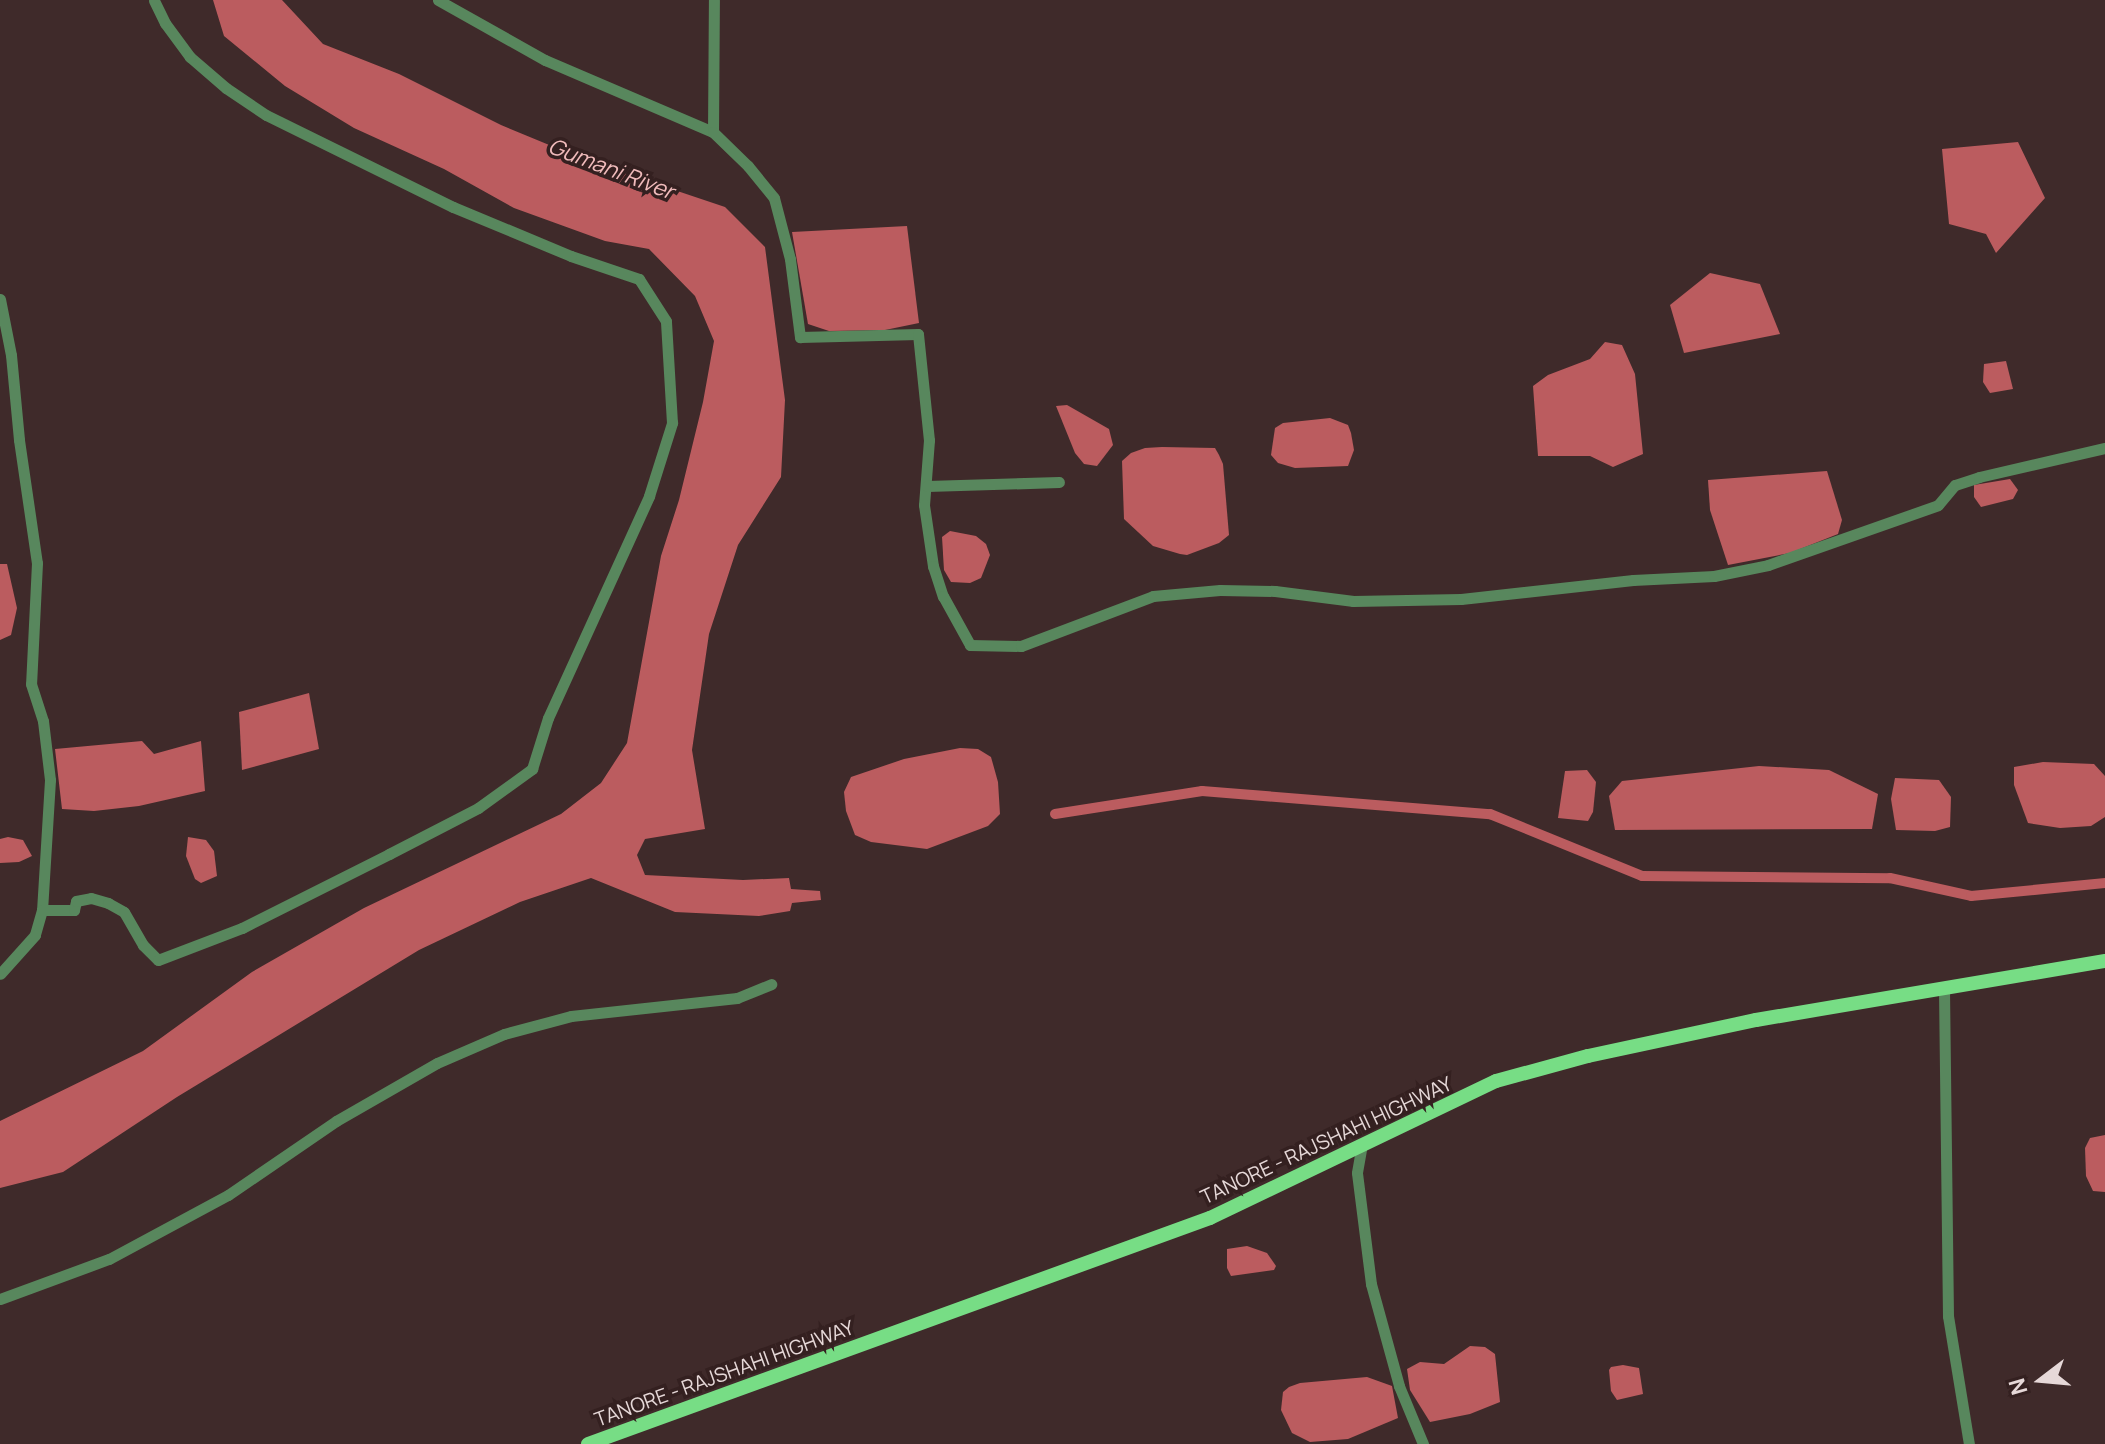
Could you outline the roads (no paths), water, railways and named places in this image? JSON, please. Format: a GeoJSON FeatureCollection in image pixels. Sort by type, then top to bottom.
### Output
{"type":"FeatureCollection","features":[{"type":"Feature","properties":{"kind":"main road","name":"TANORE - RAJSHAHI HIGHWAY"},"geometry":{"type":"LineString","coordinates":[[588,1444],[1210,1218],[1496,1081],[1588,1056],[1756,1020],[2105,961]]}},
{"type":"Feature","properties":{"kind":"street"},"geometry":{"type":"LineString","coordinates":[[42,910],[74,910],[76,901],[91,898],[108,903],[124,912],[143,945],[158,960],[242,928],[389,854],[478,808],[532,769],[548,718],[649,496],[672,423],[666,321],[639,279],[571,256],[453,207],[266,115],[226,88],[190,57],[165,23],[154,0]]}},
{"type":"Feature","properties":{"kind":"street"},"geometry":{"type":"LineString","coordinates":[[438,0],[545,60],[713,132],[732,148],[774,198],[790,259],[800,337],[918,334],[929,440],[924,505],[933,566],[943,596],[970,645],[1021,646],[1153,596],[1220,590],[1275,591],[1353,601],[1461,599],[1633,580],[1714,576],[1768,565],[1938,505],[1955,485],[1979,477],[2105,448]]}},
{"type":"Feature","properties":{"kind":"street"},"geometry":{"type":"LineString","coordinates":[[713,132],[714,0]]}},
{"type":"Feature","properties":{"kind":"street"},"geometry":{"type":"LineString","coordinates":[[0,299],[11,355],[19,440],[37,563],[31,684],[43,721],[50,780],[42,910],[35,935],[0,974]]}},
{"type":"Feature","properties":{"kind":"street"},"geometry":{"type":"LineString","coordinates":[[927,486],[1059,482]]}},
{"type":"Feature","properties":{"kind":"street"},"geometry":{"type":"LineString","coordinates":[[0,1299],[81,1272],[122,1252],[228,1195],[336,1121],[437,1063],[504,1034],[571,1016],[737,998],[771,984]]}},
{"type":"Feature","properties":{"kind":"street"},"geometry":{"type":"LineString","coordinates":[[1944,989],[1948,1316],[1969,1444]]}},
{"type":"Feature","properties":{"kind":"street"},"geometry":{"type":"LineString","coordinates":[[1362,1144],[1357,1173],[1371,1284],[1399,1386],[1423,1444]]}},
{"type":"Feature","properties":{"kind":"water","name":"Gumani River"},"geometry":{"type":"Polygon","coordinates":[[[213,0],[282,0],[323,44],[399,74],[501,125],[588,161],[725,207],[765,247],[785,400],[781,477],[738,545],[709,634],[692,750],[705,829],[645,839],[637,855],[645,875],[743,880],[789,878],[791,889],[820,891],[821,900],[792,903],[790,911],[759,916],[675,912],[591,878],[520,902],[419,950],[177,1097],[63,1172],[0,1188],[0,1121],[143,1051],[252,972],[364,908],[561,814],[601,783],[627,743],[661,556],[679,500],[714,341],[695,296],[649,249],[605,241],[514,208],[444,169],[354,128],[285,86],[224,36],[213,0]]]}},
{"type":"Feature","properties":{"kind":"water"},"geometry":{"type":"Polygon","coordinates":[[[2018,142],[2045,198],[1996,253],[1986,234],[1949,224],[1942,149],[2018,142]]]}},
{"type":"Feature","properties":{"kind":"water"},"geometry":{"type":"Polygon","coordinates":[[[907,226],[919,323],[885,330],[829,331],[808,324],[792,232],[907,226]]]}},
{"type":"Feature","properties":{"kind":"water"},"geometry":{"type":"Polygon","coordinates":[[[1710,273],[1760,284],[1780,334],[1684,353],[1670,305],[1710,273]]]}},
{"type":"Feature","properties":{"kind":"water"},"geometry":{"type":"Polygon","coordinates":[[[1605,342],[1622,345],[1635,374],[1643,454],[1613,467],[1590,456],[1538,456],[1533,386],[1548,375],[1590,359],[1605,342]]]}},
{"type":"Feature","properties":{"kind":"water"},"geometry":{"type":"Polygon","coordinates":[[[2006,361],[2013,389],[1990,393],[1983,382],[1984,364],[2006,361]]]}},
{"type":"Feature","properties":{"kind":"water"},"geometry":{"type":"Polygon","coordinates":[[[1067,405],[1109,429],[1113,445],[1097,466],[1084,464],[1075,453],[1056,406],[1067,405]]]}},
{"type":"Feature","properties":{"kind":"water"},"geometry":{"type":"Polygon","coordinates":[[[1330,418],[1348,425],[1351,433],[1354,450],[1348,466],[1295,468],[1278,463],[1271,455],[1275,428],[1283,423],[1330,418]]]}},
{"type":"Feature","properties":{"kind":"water"},"geometry":{"type":"Polygon","coordinates":[[[1145,448],[1215,448],[1223,464],[1229,535],[1219,543],[1187,555],[1180,554],[1153,546],[1124,519],[1122,461],[1131,453],[1145,448]]]}},
{"type":"Feature","properties":{"kind":"water"},"geometry":{"type":"Polygon","coordinates":[[[1827,471],[1842,520],[1838,534],[1790,553],[1728,565],[1710,510],[1708,480],[1827,471]]]}},
{"type":"Feature","properties":{"kind":"water"},"geometry":{"type":"Polygon","coordinates":[[[2010,479],[2018,490],[2013,499],[1981,507],[1974,497],[1974,485],[2010,479]]]}},
{"type":"Feature","properties":{"kind":"water"},"geometry":{"type":"Polygon","coordinates":[[[950,531],[976,536],[986,544],[990,555],[981,578],[970,583],[951,582],[944,570],[942,537],[950,531]]]}},
{"type":"Feature","properties":{"kind":"water"},"geometry":{"type":"Polygon","coordinates":[[[0,564],[7,564],[17,608],[11,635],[0,640],[0,564]]]}},
{"type":"Feature","properties":{"kind":"water"},"geometry":{"type":"Polygon","coordinates":[[[309,693],[319,749],[242,770],[239,712],[309,693]]]}},
{"type":"Feature","properties":{"kind":"water"},"geometry":{"type":"Polygon","coordinates":[[[142,741],[154,754],[201,741],[205,791],[139,806],[94,811],[62,809],[55,749],[142,741]]]}},
{"type":"Feature","properties":{"kind":"water"},"geometry":{"type":"Polygon","coordinates":[[[960,748],[978,749],[991,757],[998,782],[1000,814],[988,826],[927,849],[871,842],[855,835],[846,811],[844,792],[851,777],[904,759],[960,748]]]}},
{"type":"Feature","properties":{"kind":"water"},"geometry":{"type":"Polygon","coordinates":[[[2043,762],[2094,764],[2105,776],[2105,817],[2091,826],[2060,828],[2028,823],[2014,785],[2014,767],[2043,762]]]}},
{"type":"Feature","properties":{"kind":"water"},"geometry":{"type":"Polygon","coordinates":[[[1759,766],[1829,770],[1878,794],[1872,829],[1615,830],[1609,796],[1622,781],[1759,766]]]}},
{"type":"Feature","properties":{"kind":"water"},"geometry":{"type":"Polygon","coordinates":[[[1587,770],[1596,782],[1593,812],[1588,821],[1558,818],[1565,771],[1587,770]]]}},
{"type":"Feature","properties":{"kind":"water"},"geometry":{"type":"Polygon","coordinates":[[[1895,778],[1939,780],[1951,797],[1950,827],[1935,831],[1896,830],[1891,799],[1895,778]]]}},
{"type":"Feature","properties":{"kind":"water"},"geometry":{"type":"Polygon","coordinates":[[[188,837],[206,840],[214,851],[217,876],[201,883],[195,879],[186,856],[188,837]]]}},
{"type":"Feature","properties":{"kind":"water"},"geometry":{"type":"Polygon","coordinates":[[[0,839],[23,840],[32,856],[19,862],[0,863],[0,839]]]}},
{"type":"Feature","properties":{"kind":"water"},"geometry":{"type":"Polygon","coordinates":[[[2105,1135],[2105,1192],[2093,1191],[2086,1176],[2085,1148],[2090,1138],[2105,1135]]]}},
{"type":"Feature","properties":{"kind":"water"},"geometry":{"type":"Polygon","coordinates":[[[1247,1246],[1267,1253],[1276,1266],[1274,1270],[1231,1276],[1227,1268],[1227,1249],[1247,1246]]]}},
{"type":"Feature","properties":{"kind":"water"},"geometry":{"type":"Polygon","coordinates":[[[1470,1346],[1485,1347],[1495,1354],[1500,1402],[1470,1414],[1430,1422],[1410,1390],[1407,1369],[1420,1362],[1444,1364],[1470,1346]]]}},
{"type":"Feature","properties":{"kind":"water"},"geometry":{"type":"Polygon","coordinates":[[[1623,1365],[1639,1368],[1643,1394],[1617,1400],[1611,1391],[1609,1370],[1623,1365]]]}},
{"type":"Feature","properties":{"kind":"water"},"geometry":{"type":"Polygon","coordinates":[[[1367,1377],[1392,1386],[1398,1418],[1348,1439],[1310,1442],[1292,1433],[1281,1410],[1283,1392],[1289,1387],[1300,1383],[1367,1377]]]}},
{"type":"Feature","properties":{"kind":"waterway"},"geometry":{"type":"LineString","coordinates":[[1055,814],[1202,791],[1490,814],[1642,876],[1890,878],[1971,896],[2105,883]]}}]}
